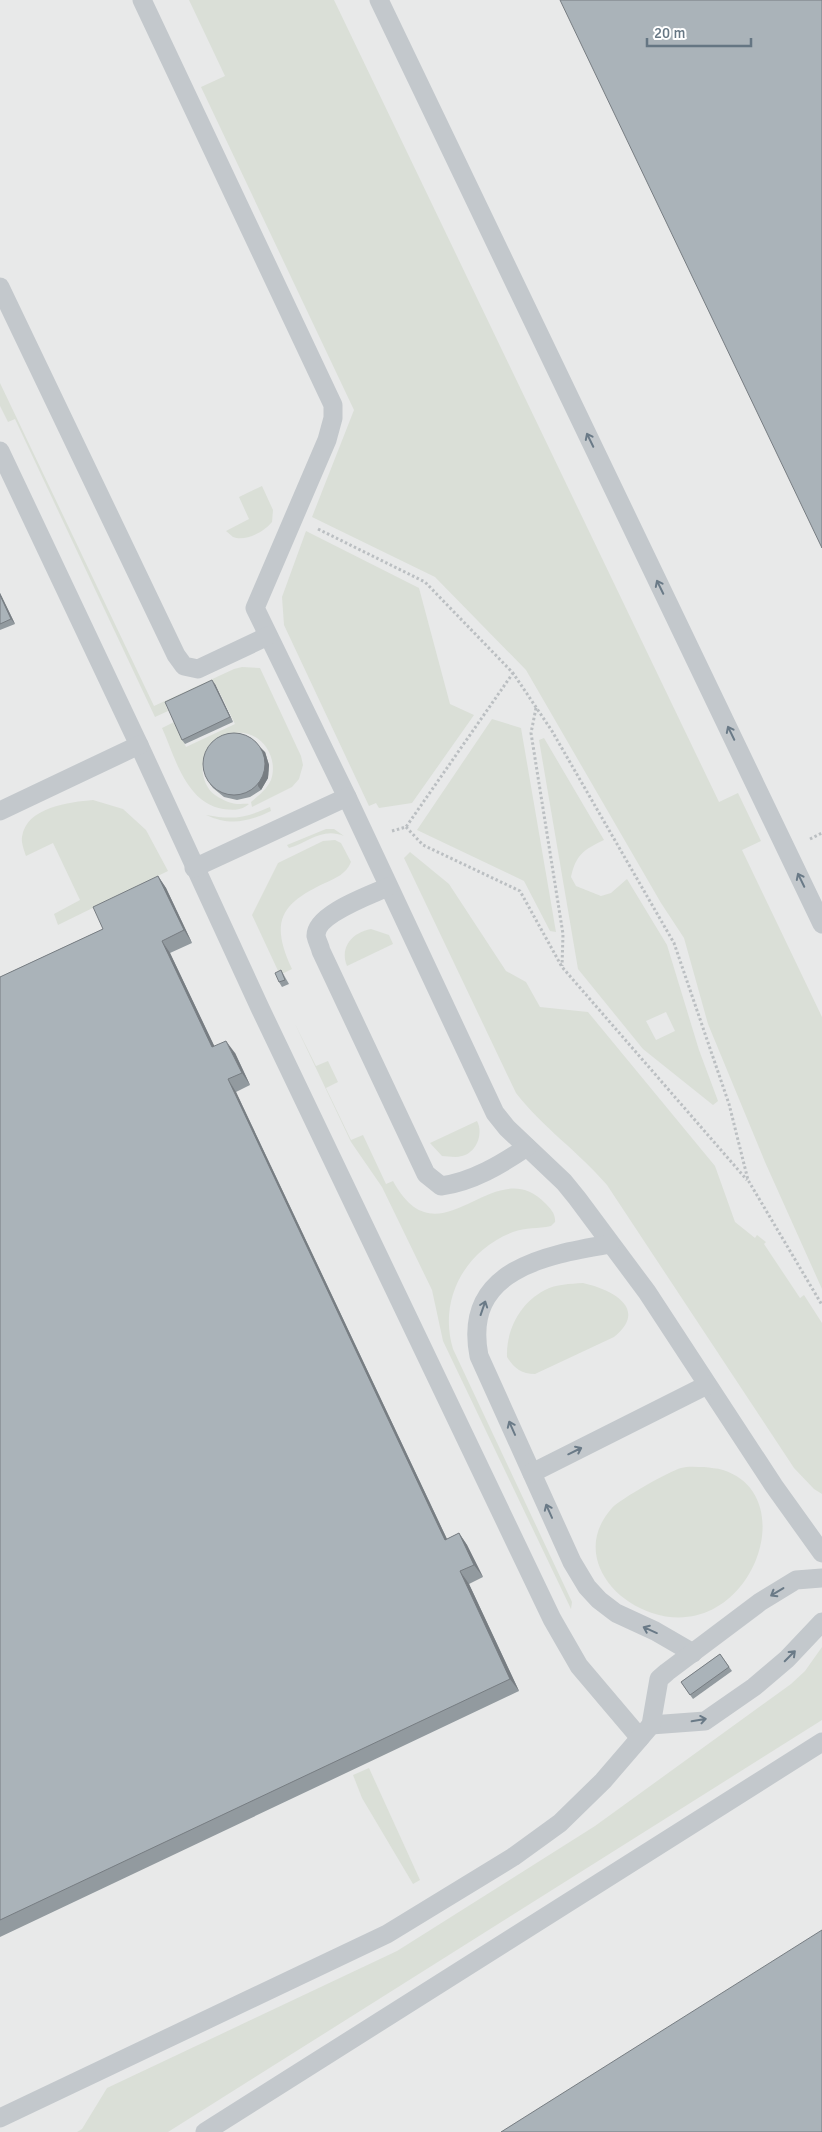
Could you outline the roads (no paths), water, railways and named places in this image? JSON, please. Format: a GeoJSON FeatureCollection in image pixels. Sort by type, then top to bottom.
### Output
{"type":"FeatureCollection","features":[{"type":"Feature","properties":{"kind":"lane"},"geometry":{"type":"LineString","coordinates":[[142,0],[333,405],[333,418],[328,440],[255,608],[347,797],[486,1096],[507,1128],[573,1193],[647,1292],[774,1486],[822,1553]]}},
{"type":"Feature","properties":{"kind":"lane"},"geometry":{"type":"LineString","coordinates":[[379,0],[822,924]]}},
{"type":"Feature","properties":{"kind":"lane"},"geometry":{"type":"LineString","coordinates":[[0,287],[176,655],[184,666],[198,669],[268,636]]}},
{"type":"Feature","properties":{"kind":"lane"},"geometry":{"type":"LineString","coordinates":[[0,451],[139,745],[194,868],[552,1619],[579,1666],[645,1731]]}},
{"type":"Feature","properties":{"kind":"lane"},"geometry":{"type":"LineString","coordinates":[[0,811],[139,745]]}},
{"type":"Feature","properties":{"kind":"lane"},"geometry":{"type":"LineString","coordinates":[[194,868],[347,797]]}},
{"type":"Feature","properties":{"kind":"lane"},"geometry":{"type":"LineString","coordinates":[[388,887],[329,916],[318,929],[316,936],[321,951],[426,1174],[441,1186],[451,1185],[496,1166],[527,1147]]}},
{"type":"Feature","properties":{"kind":"lane"},"geometry":{"type":"LineString","coordinates":[[610,1244],[551,1255],[512,1272],[497,1283],[483,1304],[479,1320],[479,1356],[572,1562],[587,1587],[599,1600],[616,1613],[693,1653]]}},
{"type":"Feature","properties":{"kind":"lane"},"geometry":{"type":"LineString","coordinates":[[532,1473],[708,1385]]}},
{"type":"Feature","properties":{"kind":"lane"},"geometry":{"type":"LineString","coordinates":[[0,2118],[302,1976],[402,1925],[513,1856],[560,1823],[603,1781],[645,1731],[659,1679],[760,1602],[796,1580],[822,1578]]}},
{"type":"Feature","properties":{"kind":"lane"},"geometry":{"type":"LineString","coordinates":[[645,1731],[705,1721],[754,1686],[787,1659],[822,1622]]}},
{"type":"Feature","properties":{"kind":"lane"},"geometry":{"type":"LineString","coordinates":[[205,2132],[822,1742]]}}]}
